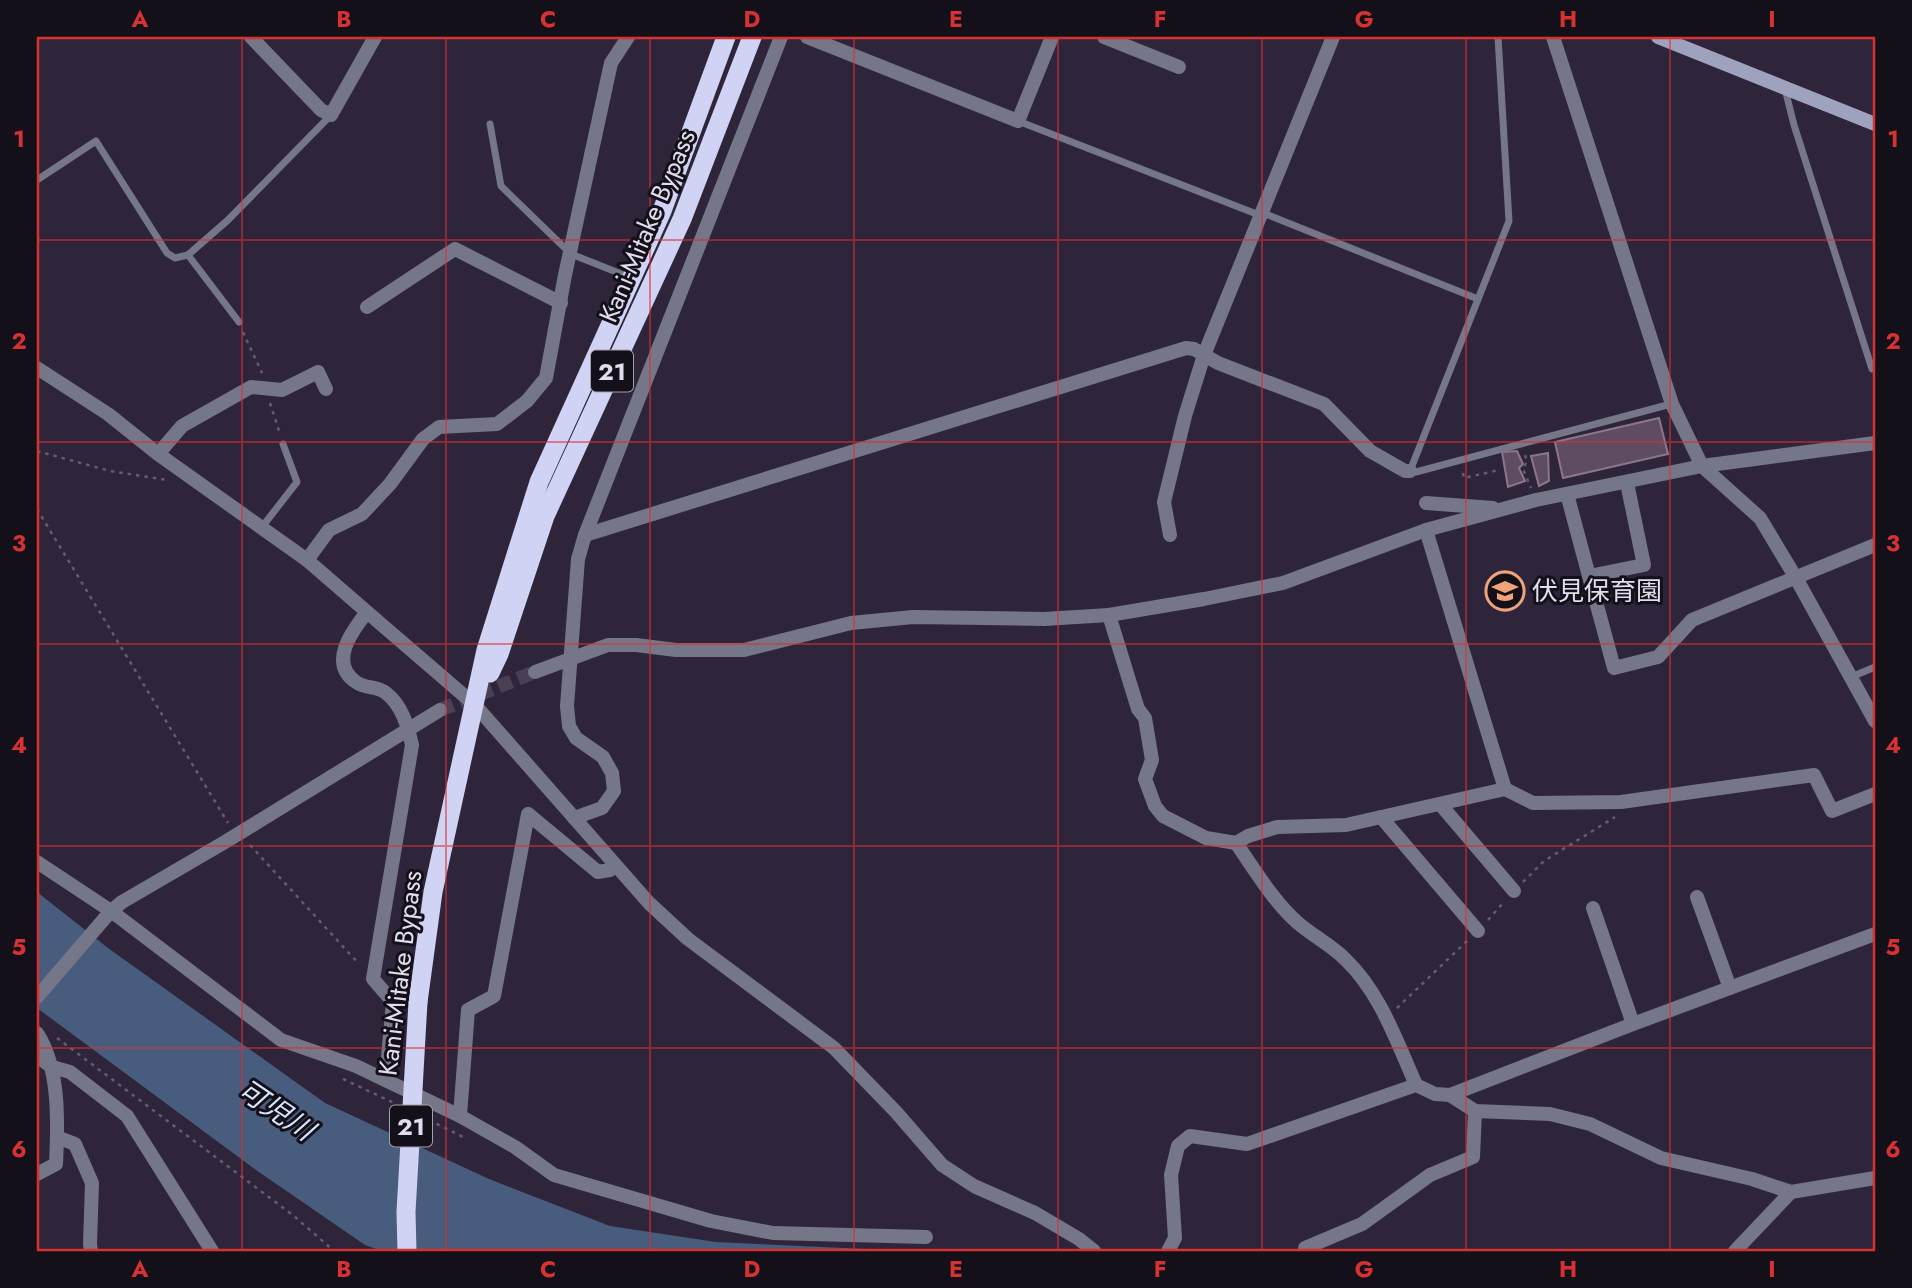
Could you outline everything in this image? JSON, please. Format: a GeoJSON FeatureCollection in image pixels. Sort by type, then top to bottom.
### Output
{"type":"FeatureCollection","features":[{"type":"Feature","properties":{"kind":"highway","name":"Kani-Mitake Bypass"},"geometry":{"type":"LineString","coordinates":[[407,1251],[406,1212],[418,1002],[433,892],[486,650],[539,482],[662,211],[726,37]]}},
{"type":"Feature","properties":{"kind":"highway","name":"Kani-Mitake Bypass"},"geometry":{"type":"LineString","coordinates":[[475,705],[499,654],[545,516],[682,219],[752,37]]}},
{"type":"Feature","properties":{"kind":"main road"},"geometry":{"type":"LineString","coordinates":[[1658,37],[1875,124]]}},
{"type":"Feature","properties":{"kind":"street"},"geometry":{"type":"LineString","coordinates":[[251,37],[321,110],[331,115],[375,37]]}},
{"type":"Feature","properties":{"kind":"street"},"geometry":{"type":"LineString","coordinates":[[574,818],[602,808],[614,792],[612,773],[603,757],[576,738],[569,726],[567,706],[578,559],[585,535],[781,37]]}},
{"type":"Feature","properties":{"kind":"street"},"geometry":{"type":"LineString","coordinates":[[807,37],[1018,121],[1052,37]]}},
{"type":"Feature","properties":{"kind":"street"},"geometry":{"type":"LineString","coordinates":[[1104,37],[1179,67]]}},
{"type":"Feature","properties":{"kind":"street"},"geometry":{"type":"LineString","coordinates":[[1170,535],[1164,502],[1185,416],[1204,355],[1333,37]]}},
{"type":"Feature","properties":{"kind":"street"},"geometry":{"type":"LineString","coordinates":[[1553,37],[1672,404],[1702,466],[1760,518],[1875,722]]}},
{"type":"Feature","properties":{"kind":"street"},"geometry":{"type":"LineString","coordinates":[[307,560],[328,530],[362,514],[390,484],[423,439],[439,427],[497,424],[527,401],[546,378],[611,64],[623,40]]}},
{"type":"Feature","properties":{"kind":"street"},"geometry":{"type":"LineString","coordinates":[[367,307],[455,249],[561,303]]}},
{"type":"Feature","properties":{"kind":"street"},"geometry":{"type":"LineString","coordinates":[[585,535],[1186,348],[1324,404],[1370,451],[1405,471],[1410,471]]}},
{"type":"Feature","properties":{"kind":"street"},"geometry":{"type":"LineString","coordinates":[[37,368],[108,414],[158,454],[307,560],[475,705],[649,903],[688,939],[834,1048],[896,1112],[942,1165],[974,1186],[1035,1213],[1094,1251]]}},
{"type":"Feature","properties":{"kind":"street"},"geometry":{"type":"LineString","coordinates":[[158,454],[182,426],[251,387],[282,390],[317,372],[326,389]]}},
{"type":"Feature","properties":{"kind":"street"},"geometry":{"type":"LineString","coordinates":[[535,672],[608,645],[676,650],[744,650],[851,623],[913,617],[1044,619],[1109,615],[1204,599],[1283,583],[1426,530],[1536,500],[1702,466],[1875,443]]}},
{"type":"Feature","properties":{"kind":"street"},"geometry":{"type":"LineString","coordinates":[[1589,576],[1644,565],[1627,483]]}},
{"type":"Feature","properties":{"kind":"street"},"geometry":{"type":"LineString","coordinates":[[1567,494],[1614,668],[1658,657],[1692,620],[1875,545]]}},
{"type":"Feature","properties":{"kind":"street"},"geometry":{"type":"LineString","coordinates":[[1426,503],[1504,509]]}},
{"type":"Feature","properties":{"kind":"street"},"geometry":{"type":"LineString","coordinates":[[1426,530],[1505,789]]}},
{"type":"Feature","properties":{"kind":"street"},"geometry":{"type":"LineString","coordinates":[[367,612],[350,633],[343,653],[344,667],[355,682],[383,690],[393,699],[409,729],[412,746],[411,766],[373,979],[393,1002],[386,1080]]}},
{"type":"Feature","properties":{"kind":"street"},"geometry":{"type":"LineString","coordinates":[[1109,615],[1138,709],[1145,718],[1152,761],[1145,779],[1155,806],[1163,816],[1206,838],[1236,842],[1277,827],[1346,825],[1505,789],[1533,803],[1621,802],[1814,775],[1832,811],[1875,794]]}},
{"type":"Feature","properties":{"kind":"street"},"geometry":{"type":"LineString","coordinates":[[37,997],[99,924],[122,902],[440,710]]}},
{"type":"Feature","properties":{"kind":"street"},"geometry":{"type":"LineString","coordinates":[[1440,804],[1514,891]]}},
{"type":"Feature","properties":{"kind":"street"},"geometry":{"type":"LineString","coordinates":[[460,1115],[468,1010],[495,996],[528,814],[598,872],[610,870],[614,866]]}},
{"type":"Feature","properties":{"kind":"street"},"geometry":{"type":"LineString","coordinates":[[1381,817],[1478,931]]}},
{"type":"Feature","properties":{"kind":"street"},"geometry":{"type":"LineString","coordinates":[[1236,842],[1279,904],[1298,923],[1345,958],[1366,984],[1387,1019],[1416,1085],[1435,1094],[1450,1095],[1875,934]]}},
{"type":"Feature","properties":{"kind":"street"},"geometry":{"type":"LineString","coordinates":[[37,862],[111,911],[281,1040],[356,1066],[460,1115],[515,1147],[554,1175],[711,1221],[773,1233],[926,1237]]}},
{"type":"Feature","properties":{"kind":"street"},"geometry":{"type":"LineString","coordinates":[[1697,897],[1730,988]]}},
{"type":"Feature","properties":{"kind":"street"},"geometry":{"type":"LineString","coordinates":[[1594,908],[1633,1024]]}},
{"type":"Feature","properties":{"kind":"street"},"geometry":{"type":"LineString","coordinates":[[37,1174],[56,1164],[57,1137],[52,1067],[42,1032]]}},
{"type":"Feature","properties":{"kind":"street"},"geometry":{"type":"LineString","coordinates":[[37,1056],[52,1067],[70,1072],[127,1116],[212,1251]]}},
{"type":"Feature","properties":{"kind":"street"},"geometry":{"type":"LineString","coordinates":[[1168,1251],[1175,1237],[1171,1175],[1178,1146],[1190,1136],[1247,1144],[1416,1085]]}},
{"type":"Feature","properties":{"kind":"street"},"geometry":{"type":"LineString","coordinates":[[1450,1095],[1475,1111],[1550,1114],[1590,1124],[1661,1158],[1752,1179],[1791,1192],[1875,1178]]}},
{"type":"Feature","properties":{"kind":"street"},"geometry":{"type":"LineString","coordinates":[[1306,1248],[1362,1224],[1430,1175],[1473,1157],[1475,1111]]}},
{"type":"Feature","properties":{"kind":"street"},"geometry":{"type":"LineString","coordinates":[[57,1137],[75,1144],[92,1183],[92,1251]]}},
{"type":"Feature","properties":{"kind":"street"},"geometry":{"type":"LineString","coordinates":[[1735,1251],[1791,1192]]}},
{"type":"Feature","properties":{"kind":"lane"},"geometry":{"type":"LineString","coordinates":[[1498,37],[1509,220],[1410,471],[1416,472],[1672,404]]}},
{"type":"Feature","properties":{"kind":"lane"},"geometry":{"type":"LineString","coordinates":[[1784,87],[1872,369]]}},
{"type":"Feature","properties":{"kind":"lane"},"geometry":{"type":"LineString","coordinates":[[37,180],[96,141],[167,253],[175,258],[188,255],[228,220],[331,115]]}},
{"type":"Feature","properties":{"kind":"lane"},"geometry":{"type":"LineString","coordinates":[[1018,121],[1478,299]]}},
{"type":"Feature","properties":{"kind":"lane"},"geometry":{"type":"LineString","coordinates":[[490,124],[501,186],[571,254],[632,278]]}},
{"type":"Feature","properties":{"kind":"lane"},"geometry":{"type":"LineString","coordinates":[[188,255],[239,323]]}},
{"type":"Feature","properties":{"kind":"lane"},"geometry":{"type":"LineString","coordinates":[[262,527],[297,482],[283,444]]}},
{"type":"Feature","properties":{"kind":"lane"},"geometry":{"type":"LineString","coordinates":[[1852,677],[1875,667]]}},
{"type":"Feature","properties":{"kind":"path"},"geometry":{"type":"LineString","coordinates":[[1520,443],[1527,461],[1523,469],[1536,500]]}},
{"type":"Feature","properties":{"kind":"path"},"geometry":{"type":"LineString","coordinates":[[37,451],[110,471],[181,482],[192,478]]}},
{"type":"Feature","properties":{"kind":"path"},"geometry":{"type":"LineString","coordinates":[[1459,459],[1464,478],[1499,470]]}},
{"type":"Feature","properties":{"kind":"path"},"geometry":{"type":"LineString","coordinates":[[37,509],[228,823],[373,979]]}},
{"type":"Feature","properties":{"kind":"path"},"geometry":{"type":"LineString","coordinates":[[42,1032],[293,1216],[334,1251]]}},
{"type":"Feature","properties":{"kind":"water","name":"可児川"},"geometry":{"type":"Polygon","coordinates":[[[37,892],[108,948],[325,1103],[489,1179],[610,1226],[716,1242],[909,1251],[382,1251],[365,1245],[256,1170],[37,1008],[37,892]]]}},
{"type":"Feature","properties":{"kind":"building"},"geometry":{"type":"Polygon","coordinates":[[[1659,418],[1668,454],[1563,478],[1555,442],[1659,418]]]}},
{"type":"Feature","properties":{"kind":"building"},"geometry":{"type":"Polygon","coordinates":[[[1517,451],[1523,464],[1519,468],[1525,481],[1508,487],[1502,452],[1517,451]]]}},
{"type":"Feature","properties":{"kind":"building"},"geometry":{"type":"Polygon","coordinates":[[[1548,453],[1549,481],[1539,486],[1531,456],[1548,453]]]}},
{"type":"Feature","properties":{"kind":"tunnel"},"geometry":{"type":"LineString","coordinates":[[440,710],[535,672]]}},
{"type":"Feature","properties":{"kind":"place","name":"伏見保育園"},"geometry":{"type":"Point","coordinates":[1505,591]}}]}
